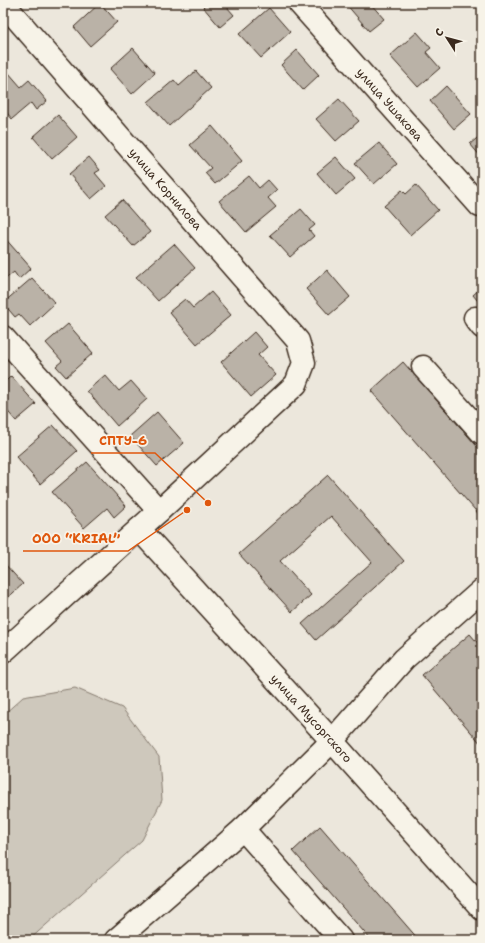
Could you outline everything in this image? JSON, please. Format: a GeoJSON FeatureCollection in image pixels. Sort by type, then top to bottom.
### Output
{"type":"FeatureCollection","features":[{"type":"Feature","properties":{"kind":"street","name":"улица Ушакова"},"geometry":{"type":"LineString","coordinates":[[299,3],[480,206]]}},
{"type":"Feature","properties":{"kind":"street","name":"улица Корнилова"},"geometry":{"type":"LineString","coordinates":[[3,4],[298,341],[304,363],[296,384],[159,511]]}},
{"type":"Feature","properties":{"kind":"street"},"geometry":{"type":"LineString","coordinates":[[3,337],[159,511],[3,652]]}},
{"type":"Feature","properties":{"kind":"street"},"geometry":{"type":"LineString","coordinates":[[423,366],[482,433]]}},
{"type":"Feature","properties":{"kind":"street","name":"улица Мусоргского"},"geometry":{"type":"LineString","coordinates":[[139,529],[332,741],[482,909]]}},
{"type":"Feature","properties":{"kind":"street"},"geometry":{"type":"LineString","coordinates":[[116,940],[243,829],[332,741],[404,659],[482,590]]}},
{"type":"Feature","properties":{"kind":"street"},"geometry":{"type":"LineString","coordinates":[[243,829],[341,940]]}},
{"type":"Feature","properties":{"kind":"shaded area"},"geometry":{"type":"Polygon","coordinates":[[[75,688],[122,708],[159,757],[162,800],[142,840],[29,940],[3,940],[3,715],[23,697],[75,688]]]}},
{"type":"Feature","properties":{"kind":"building"},"geometry":{"type":"Polygon","coordinates":[[[100,3],[117,22],[90,46],[74,27],[100,3]]]}},
{"type":"Feature","properties":{"kind":"building"},"geometry":{"type":"Polygon","coordinates":[[[205,3],[232,3],[227,7],[234,15],[220,27],[203,7],[206,4],[205,3]]]}},
{"type":"Feature","properties":{"kind":"building"},"geometry":{"type":"Polygon","coordinates":[[[370,3],[384,19],[369,31],[346,4],[370,3]]]}},
{"type":"Feature","properties":{"kind":"building"},"geometry":{"type":"Polygon","coordinates":[[[269,8],[290,32],[261,58],[239,34],[269,8]]]}},
{"type":"Feature","properties":{"kind":"building"},"geometry":{"type":"Polygon","coordinates":[[[417,32],[431,48],[426,52],[440,68],[418,87],[390,56],[417,32]]]}},
{"type":"Feature","properties":{"kind":"building"},"geometry":{"type":"Polygon","coordinates":[[[133,48],[155,73],[132,94],[110,69],[133,48]]]}},
{"type":"Feature","properties":{"kind":"building"},"geometry":{"type":"Polygon","coordinates":[[[297,50],[319,75],[303,90],[281,65],[297,50]]]}},
{"type":"Feature","properties":{"kind":"building"},"geometry":{"type":"Polygon","coordinates":[[[196,71],[211,88],[169,126],[148,102],[174,80],[179,86],[196,71]]]}},
{"type":"Feature","properties":{"kind":"building"},"geometry":{"type":"Polygon","coordinates":[[[8,72],[21,87],[29,80],[47,101],[36,110],[31,103],[12,119],[3,108],[3,76],[8,72]]]}},
{"type":"Feature","properties":{"kind":"building"},"geometry":{"type":"Polygon","coordinates":[[[446,86],[471,114],[454,129],[430,101],[446,86]]]}},
{"type":"Feature","properties":{"kind":"building"},"geometry":{"type":"Polygon","coordinates":[[[339,99],[359,121],[336,141],[316,119],[339,99]]]}},
{"type":"Feature","properties":{"kind":"building"},"geometry":{"type":"Polygon","coordinates":[[[58,115],[77,137],[52,159],[33,137],[58,115]]]}},
{"type":"Feature","properties":{"kind":"building"},"geometry":{"type":"Polygon","coordinates":[[[212,126],[242,161],[215,184],[205,173],[211,168],[190,145],[212,126]]]}},
{"type":"Feature","properties":{"kind":"building"},"geometry":{"type":"Polygon","coordinates":[[[482,134],[482,158],[470,144],[482,134]]]}},
{"type":"Feature","properties":{"kind":"building"},"geometry":{"type":"Polygon","coordinates":[[[379,143],[397,164],[374,184],[355,163],[379,143]]]}},
{"type":"Feature","properties":{"kind":"building"},"geometry":{"type":"Polygon","coordinates":[[[89,157],[100,170],[95,173],[106,186],[91,199],[69,174],[89,157]]]}},
{"type":"Feature","properties":{"kind":"building"},"geometry":{"type":"Polygon","coordinates":[[[336,157],[355,179],[336,195],[317,173],[336,157]]]}},
{"type":"Feature","properties":{"kind":"building"},"geometry":{"type":"Polygon","coordinates":[[[249,176],[259,188],[268,180],[277,190],[268,198],[276,207],[246,232],[219,201],[249,176]]]}},
{"type":"Feature","properties":{"kind":"building"},"geometry":{"type":"Polygon","coordinates":[[[416,185],[438,210],[410,235],[384,206],[402,190],[406,194],[416,185]]]}},
{"type":"Feature","properties":{"kind":"building"},"geometry":{"type":"Polygon","coordinates":[[[122,200],[150,232],[133,246],[105,215],[122,200]]]}},
{"type":"Feature","properties":{"kind":"building"},"geometry":{"type":"Polygon","coordinates":[[[301,209],[315,225],[309,230],[314,236],[290,257],[270,235],[301,209]]]}},
{"type":"Feature","properties":{"kind":"building"},"geometry":{"type":"Polygon","coordinates":[[[3,236],[31,268],[19,279],[14,272],[3,281],[3,236]]]}},
{"type":"Feature","properties":{"kind":"building"},"geometry":{"type":"Polygon","coordinates":[[[174,244],[195,268],[158,301],[136,277],[174,244]]]}},
{"type":"Feature","properties":{"kind":"building"},"geometry":{"type":"Polygon","coordinates":[[[327,270],[350,297],[329,315],[306,289],[327,270]]]}},
{"type":"Feature","properties":{"kind":"building"},"geometry":{"type":"Polygon","coordinates":[[[32,278],[55,303],[30,326],[19,314],[15,317],[3,303],[32,278]]]}},
{"type":"Feature","properties":{"kind":"building"},"geometry":{"type":"Polygon","coordinates":[[[482,287],[482,306],[473,295],[482,287]]]}},
{"type":"Feature","properties":{"kind":"building"},"geometry":{"type":"Polygon","coordinates":[[[211,292],[231,315],[197,344],[169,312],[185,299],[193,308],[211,292]]]}},
{"type":"Feature","properties":{"kind":"building"},"geometry":{"type":"Polygon","coordinates":[[[68,324],[93,353],[66,377],[56,366],[62,361],[46,343],[68,324]]]}},
{"type":"Feature","properties":{"kind":"building"},"geometry":{"type":"Polygon","coordinates":[[[254,332],[267,347],[258,355],[276,375],[251,397],[221,362],[254,332]]]}},
{"type":"Feature","properties":{"kind":"building"},"geometry":{"type":"Polygon","coordinates":[[[403,362],[482,452],[482,518],[371,391],[403,362]]]}},
{"type":"Feature","properties":{"kind":"building"},"geometry":{"type":"Polygon","coordinates":[[[105,375],[119,391],[131,381],[147,399],[117,426],[87,391],[105,375]]]}},
{"type":"Feature","properties":{"kind":"building"},"geometry":{"type":"Polygon","coordinates":[[[11,376],[36,404],[16,421],[3,406],[3,384],[11,376]]]}},
{"type":"Feature","properties":{"kind":"building"},"geometry":{"type":"Polygon","coordinates":[[[157,412],[184,443],[157,466],[130,436],[157,412]]]}},
{"type":"Feature","properties":{"kind":"building"},"geometry":{"type":"Polygon","coordinates":[[[53,425],[77,451],[40,484],[16,457],[53,425]]]}},
{"type":"Feature","properties":{"kind":"building"},"geometry":{"type":"Polygon","coordinates":[[[87,462],[126,506],[114,517],[107,508],[84,528],[52,492],[87,462]]]}},
{"type":"Feature","properties":{"kind":"building"},"geometry":{"type":"Polygon","coordinates":[[[328,475],[404,561],[316,640],[302,624],[372,562],[331,516],[280,561],[311,595],[292,612],[239,554],[328,475]]]}},
{"type":"Feature","properties":{"kind":"building"},"geometry":{"type":"Polygon","coordinates":[[[3,562],[23,584],[3,602],[3,562]]]}},
{"type":"Feature","properties":{"kind":"building"},"geometry":{"type":"Polygon","coordinates":[[[470,634],[482,648],[482,745],[422,675],[470,634]]]}},
{"type":"Feature","properties":{"kind":"building"},"geometry":{"type":"Polygon","coordinates":[[[320,826],[419,940],[371,940],[293,851],[320,826]]]}},
{"type":"Feature","properties":{"kind":"place","name":"СПТУ-6"},"geometry":{"type":"Point","coordinates":[208,503]}},
{"type":"Feature","properties":{"kind":"place","name":"OOO “KRIAL”"},"geometry":{"type":"Point","coordinates":[187,510]}}]}
